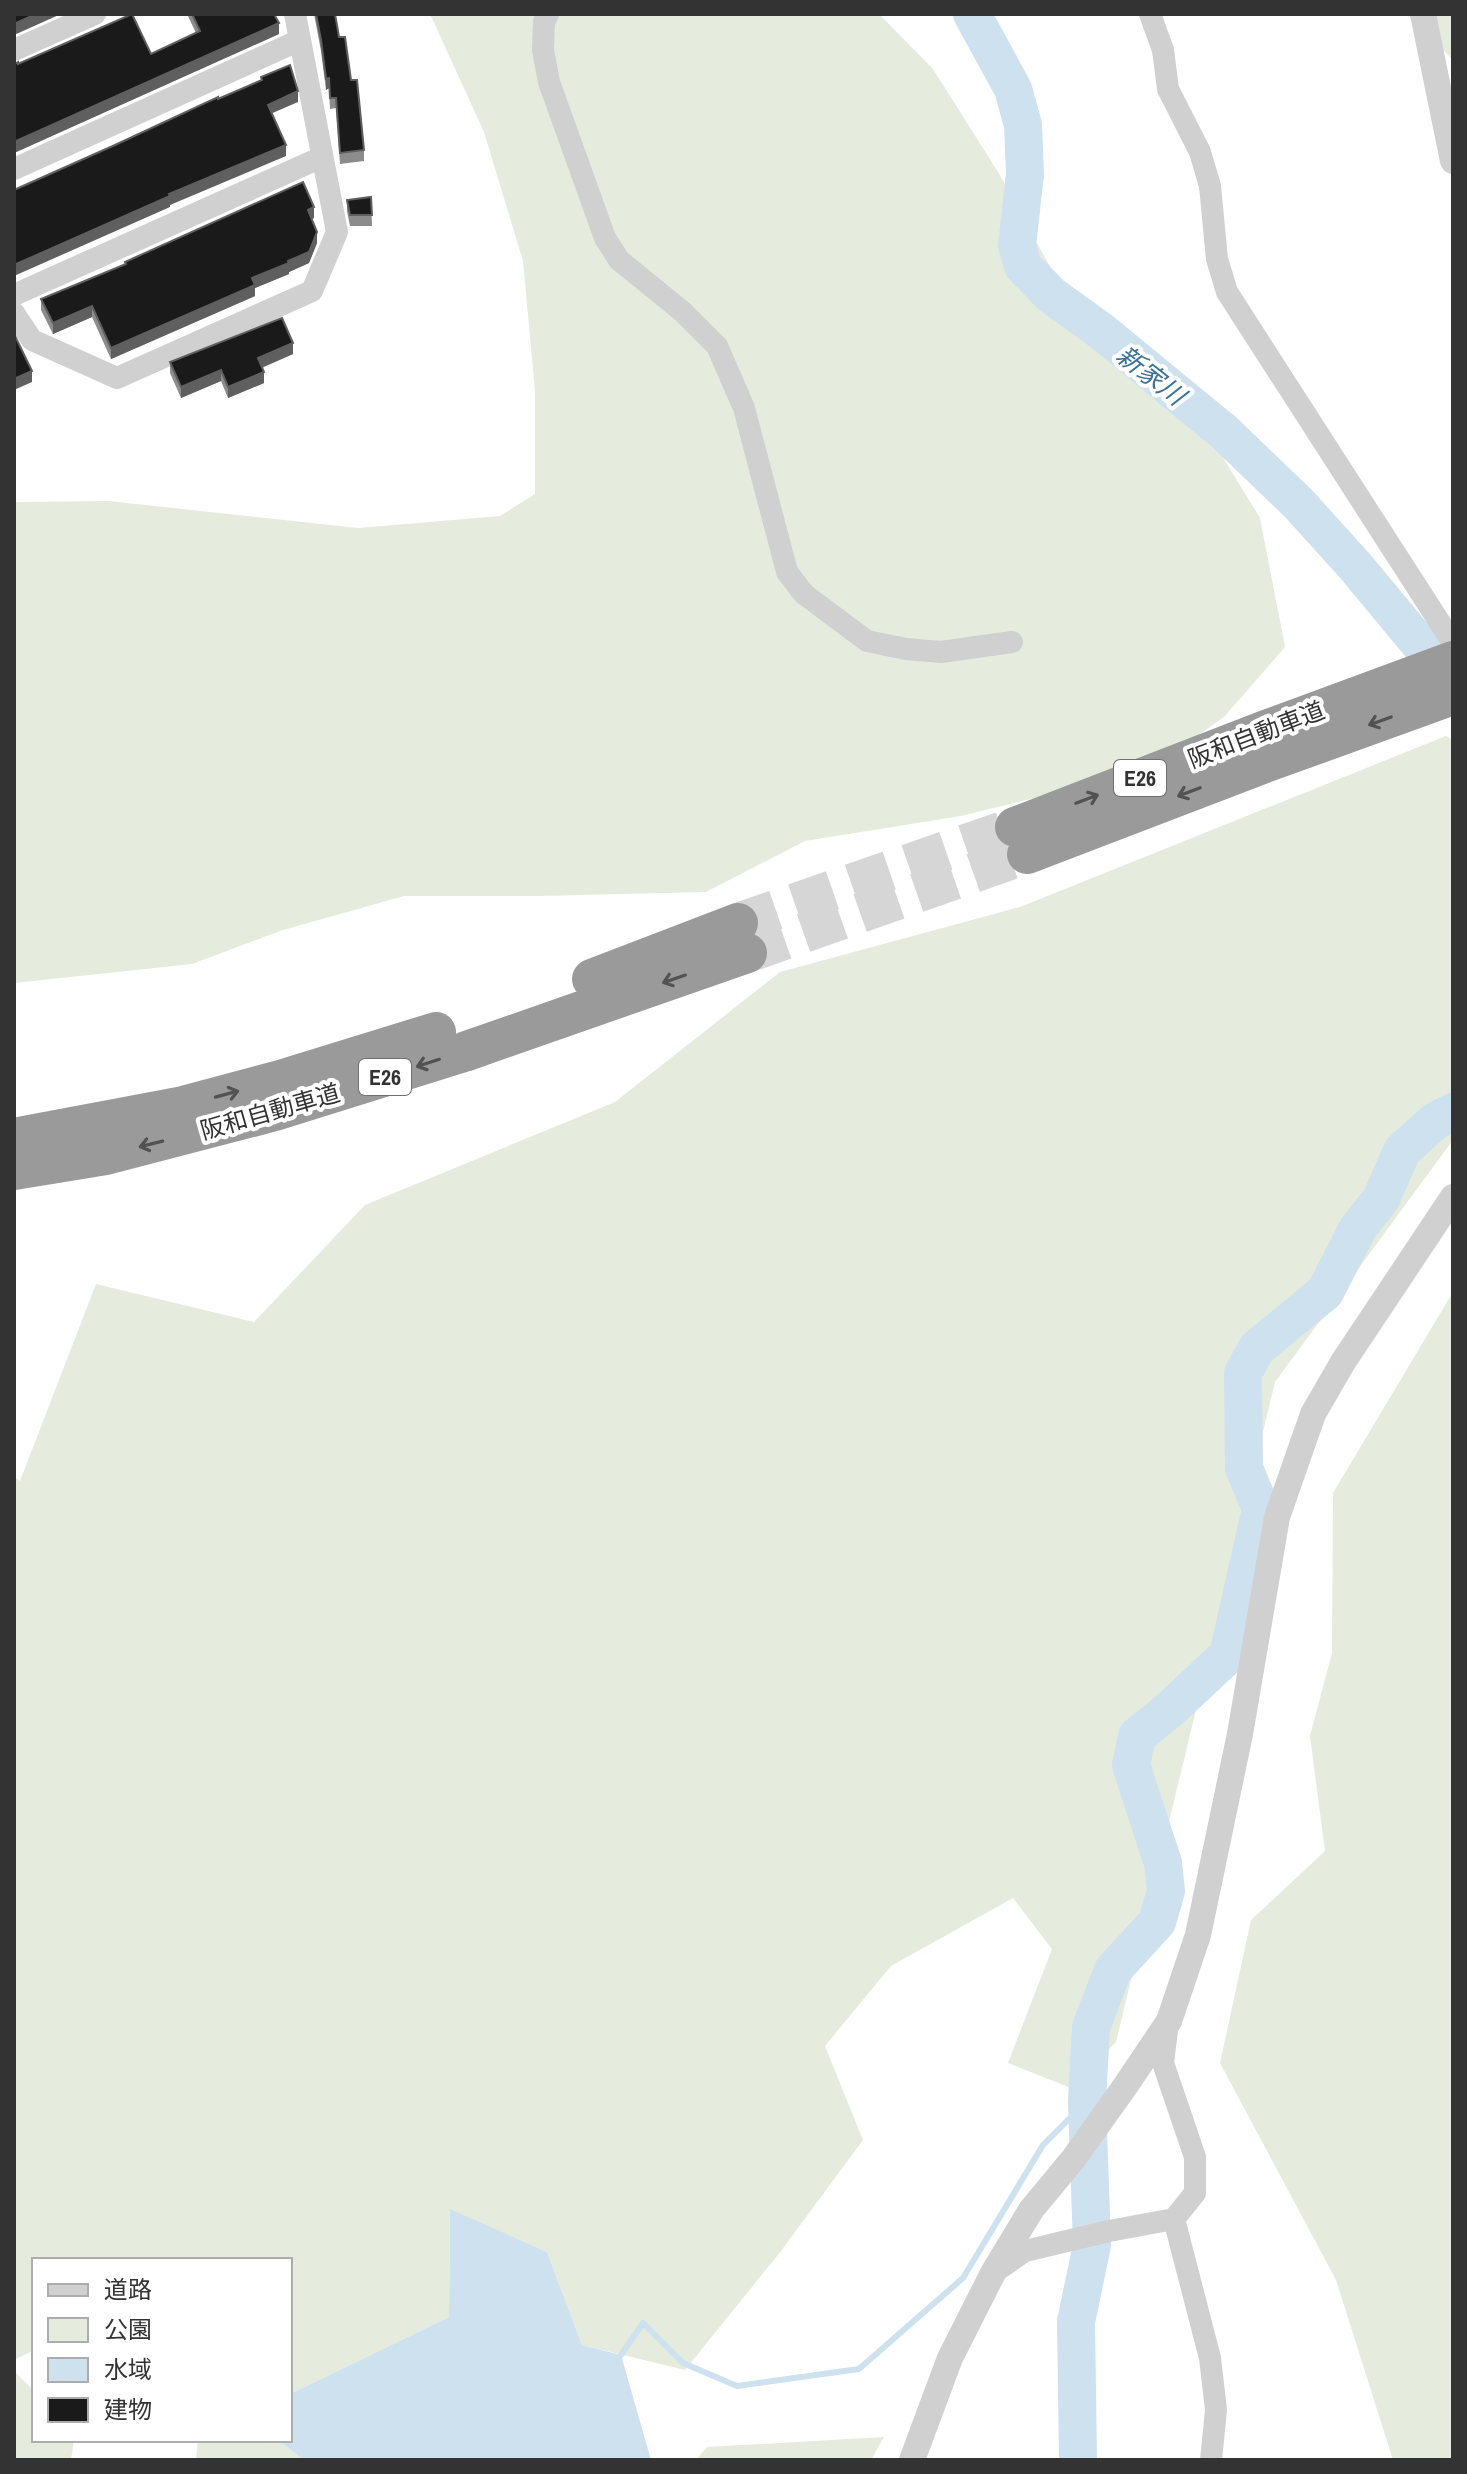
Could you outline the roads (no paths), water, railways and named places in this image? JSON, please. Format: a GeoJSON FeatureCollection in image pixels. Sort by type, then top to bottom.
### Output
{"type":"FeatureCollection","features":[{"type":"Feature","properties":{"kind":"highway","name":"阪和自動車道"},"geometry":{"type":"LineString","coordinates":[[1021,841],[1264,747],[1453,661]]}},
{"type":"Feature","properties":{"kind":"highway","name":"阪和自動車道"},"geometry":{"type":"LineString","coordinates":[[1264,747],[1453,695]]}},
{"type":"Feature","properties":{"kind":"highway","name":"阪和自動車道"},"geometry":{"type":"LineString","coordinates":[[14,1138],[179,1107],[280,1080],[743,938],[464,1052],[275,1111],[106,1155],[14,1170]]}},
{"type":"Feature","properties":{"kind":"street"},"geometry":{"type":"LineString","coordinates":[[14,50],[95,14]]}},
{"type":"Feature","properties":{"kind":"street"},"geometry":{"type":"LineString","coordinates":[[14,313],[32,340],[117,378],[312,291],[337,232],[295,14]]}},
{"type":"Feature","properties":{"kind":"street"},"geometry":{"type":"LineString","coordinates":[[548,14],[544,22],[543,50],[549,82],[605,238],[619,260],[683,312],[717,346],[744,408],[787,572],[804,594],[828,615],[867,641],[941,652],[1012,642]]}},
{"type":"Feature","properties":{"kind":"street"},"geometry":{"type":"LineString","coordinates":[[1150,14],[1163,50],[1168,89],[1200,152],[1210,186],[1217,259],[1227,292],[1453,643]]}},
{"type":"Feature","properties":{"kind":"street"},"geometry":{"type":"LineString","coordinates":[[1423,14],[1453,161]]}},
{"type":"Feature","properties":{"kind":"street"},"geometry":{"type":"LineString","coordinates":[[14,169],[300,40]]}},
{"type":"Feature","properties":{"kind":"street"},"geometry":{"type":"LineString","coordinates":[[14,295],[322,157]]}},
{"type":"Feature","properties":{"kind":"street"},"geometry":{"type":"LineString","coordinates":[[993,2273],[1025,2251],[1174,2219],[1195,2193],[1195,2157],[1163,2063],[1169,2021],[1198,1935],[1240,1734],[1277,1517],[1313,1414],[1343,1362],[1453,1197]]}},
{"type":"Feature","properties":{"kind":"street"},"geometry":{"type":"LineString","coordinates":[[912,2460],[950,2358],[993,2273],[1031,2210],[1074,2158],[1169,2021]]}},
{"type":"Feature","properties":{"kind":"street"},"geometry":{"type":"LineString","coordinates":[[1174,2219],[1210,2358],[1216,2410],[1211,2460]]}},
{"type":"Feature","properties":{"kind":"water"},"geometry":{"type":"Polygon","coordinates":[[[450,2209],[547,2252],[582,2345],[621,2355],[651,2460],[338,2460],[301,2458],[281,2442],[292,2442],[292,2393],[449,2317],[450,2209]]]}},
{"type":"Feature","properties":{"kind":"waterway","name":"新家川"},"geometry":{"type":"LineString","coordinates":[[972,14],[1013,89],[1023,125],[1025,174],[1017,246],[1023,266],[1051,295],[1101,331],[1224,432],[1299,504],[1453,684]]}},
{"type":"Feature","properties":{"kind":"waterway"},"geometry":{"type":"LineString","coordinates":[[1078,2460],[1076,2322],[1092,2245],[1087,2101],[1091,2027],[1113,1970],[1157,1922],[1166,1891],[1163,1863],[1131,1765],[1137,1736],[1228,1655],[1261,1509],[1244,1468],[1243,1373],[1257,1348],[1325,1292],[1358,1228],[1381,1199],[1402,1151],[1435,1121],[1453,1112]]}},
{"type":"Feature","properties":{"kind":"waterway"},"geometry":{"type":"LineString","coordinates":[[621,2355],[643,2323],[683,2363],[737,2386],[859,2369],[963,2278],[1043,2145],[1087,2101]]}},
{"type":"Feature","properties":{"kind":"tunnel"},"geometry":{"type":"LineString","coordinates":[[738,923],[1015,827]]}},
{"type":"Feature","properties":{"kind":"tunnel"},"geometry":{"type":"LineString","coordinates":[[747,953],[1027,854]]}}]}
